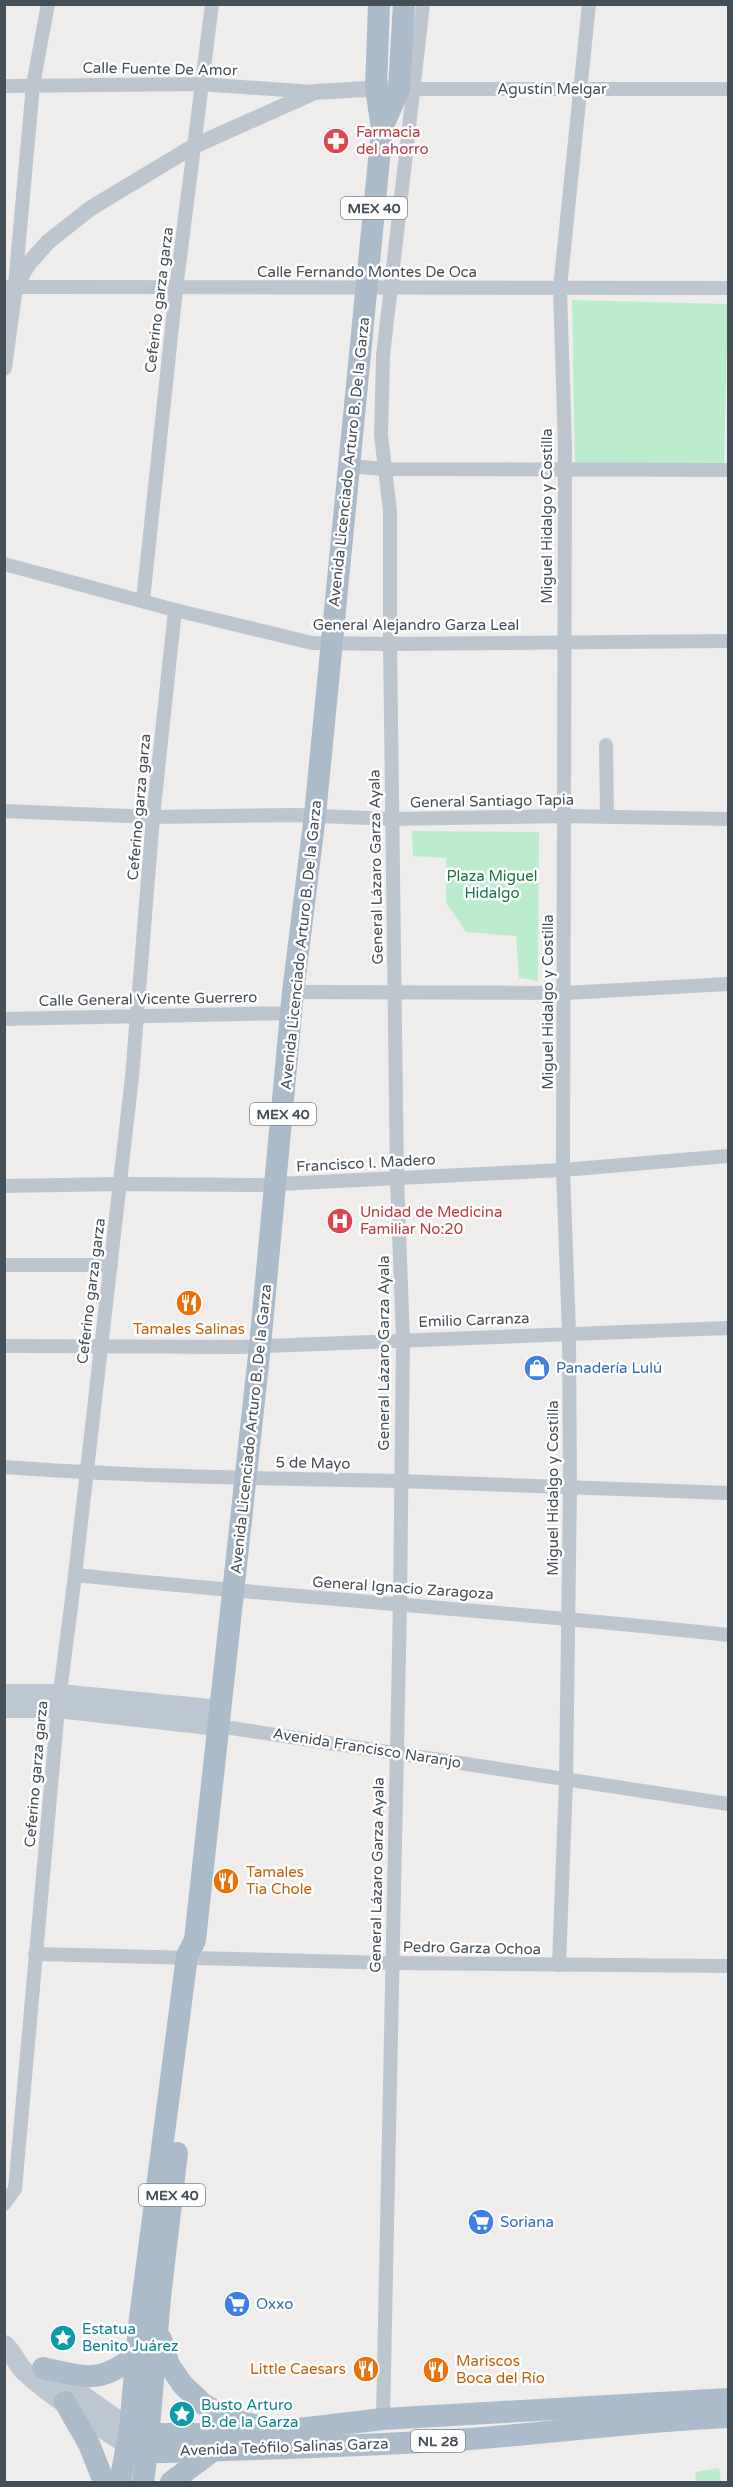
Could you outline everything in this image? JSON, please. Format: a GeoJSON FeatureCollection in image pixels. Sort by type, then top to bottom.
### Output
{"type":"FeatureCollection","features":[{"type":"Feature","properties":{"kind":"main road","name":"Avenida Licenciado Arturo B. De la Garza"},"geometry":{"type":"LineString","coordinates":[[120,2482],[138,2440],[158,2330],[194,1951],[277,1184],[293,1003],[315,815],[382,129],[376,88],[376,6]]}},
{"type":"Feature","properties":{"kind":"main road","name":"Avenida Licenciado Arturo B. De la Garza"},"geometry":{"type":"LineString","coordinates":[[382,129],[406,89],[416,6]]}},
{"type":"Feature","properties":{"kind":"main road","name":"Avenida Francisco Naranjo"},"geometry":{"type":"LineString","coordinates":[[4,1694],[219,1718]]}},
{"type":"Feature","properties":{"kind":"main road","name":"Avenida Francisco Naranjo"},"geometry":{"type":"LineString","coordinates":[[4,1708],[59,1701]]}},
{"type":"Feature","properties":{"kind":"main road","name":"Avenida Licenciado Arturo B. De la Garza"},"geometry":{"type":"LineString","coordinates":[[143,2482],[138,2440],[138,2354],[150,2241],[194,1951]]}},
{"type":"Feature","properties":{"kind":"main road"},"geometry":{"type":"LineString","coordinates":[[158,2330],[169,2365],[183,2385],[204,2404],[226,2418],[282,2431]]}},
{"type":"Feature","properties":{"kind":"main road"},"geometry":{"type":"LineString","coordinates":[[9,2349],[30,2358],[138,2440]]}},
{"type":"Feature","properties":{"kind":"main road"},"geometry":{"type":"LineString","coordinates":[[9,2349],[22,2369],[65,2402],[138,2440]]}},
{"type":"Feature","properties":{"kind":"main road"},"geometry":{"type":"LineString","coordinates":[[44,2368],[78,2376],[105,2375],[120,2368],[138,2354]]}},
{"type":"Feature","properties":{"kind":"main road","name":"Avenida Teófilo Salinas Garza"},"geometry":{"type":"LineString","coordinates":[[138,2440],[282,2431],[383,2419],[729,2399]]}},
{"type":"Feature","properties":{"kind":"main road"},"geometry":{"type":"LineString","coordinates":[[65,2402],[89,2444],[104,2482]]}},
{"type":"Feature","properties":{"kind":"main road"},"geometry":{"type":"LineString","coordinates":[[433,2417],[434,2441]]}},
{"type":"Feature","properties":{"kind":"main road","name":"Avenida Teófilo Salinas Garza"},"geometry":{"type":"LineString","coordinates":[[138,2440],[214,2450],[434,2441],[666,2420],[729,2417]]}},
{"type":"Feature","properties":{"kind":"main road"},"geometry":{"type":"LineString","coordinates":[[171,2482],[214,2450]]}},
{"type":"Feature","properties":{"kind":"street"},"geometry":{"type":"LineString","coordinates":[[4,368],[10,287],[33,85],[48,4]]}},
{"type":"Feature","properties":{"kind":"street","name":"Ceferino garza garza"},"geometry":{"type":"LineString","coordinates":[[143,600],[176,289],[200,84],[212,4]]}},
{"type":"Feature","properties":{"kind":"street","name":"Miguel Hidalgo y Costilla"},"geometry":{"type":"LineString","coordinates":[[559,1965],[566,1780],[570,1489],[569,1333],[563,1170],[566,993],[562,642],[565,448],[560,288],[588,4]]}},
{"type":"Feature","properties":{"kind":"street","name":"Calle Fuente De Amor"},"geometry":{"type":"LineString","coordinates":[[4,86],[200,84],[315,92]]}},
{"type":"Feature","properties":{"kind":"street","name":"Agustín Melgar"},"geometry":{"type":"LineString","coordinates":[[315,92],[376,88],[729,89]]}},
{"type":"Feature","properties":{"kind":"street","name":"General Lázaro Garza Ayala"},"geometry":{"type":"LineString","coordinates":[[383,2419],[400,1604],[403,1340],[397,1178],[390,511],[384,470],[381,405],[406,89]]}},
{"type":"Feature","properties":{"kind":"street"},"geometry":{"type":"LineString","coordinates":[[10,287],[49,241],[92,208],[194,146],[315,92]]}},
{"type":"Feature","properties":{"kind":"street","name":"Calle Fernando Montes De Oca"},"geometry":{"type":"LineString","coordinates":[[10,287],[729,288]]}},
{"type":"Feature","properties":{"kind":"street"},"geometry":{"type":"LineString","coordinates":[[350,466],[384,470],[729,470]]}},
{"type":"Feature","properties":{"kind":"street","name":"General Alejandro Garza Leal"},"geometry":{"type":"LineString","coordinates":[[4,564],[175,610],[312,643],[729,641]]}},
{"type":"Feature","properties":{"kind":"street","name":"Ceferino garza garza"},"geometry":{"type":"LineString","coordinates":[[4,2204],[15,2189],[59,1701],[102,1345],[138,1015],[153,817],[175,610]]}},
{"type":"Feature","properties":{"kind":"street"},"geometry":{"type":"LineString","coordinates":[[606,745],[607,817]]}},
{"type":"Feature","properties":{"kind":"street","name":"General Santiago Tapia"},"geometry":{"type":"LineString","coordinates":[[4,811],[153,817],[315,815],[392,819],[564,816],[729,819]]}},
{"type":"Feature","properties":{"kind":"street","name":"Calle General Vicente Guerrero"},"geometry":{"type":"LineString","coordinates":[[4,1019],[138,1015],[395,993],[566,993],[729,984]]}},
{"type":"Feature","properties":{"kind":"street","name":"Francisco I. Madero"},"geometry":{"type":"LineString","coordinates":[[4,1186],[277,1184],[563,1170],[729,1156]]}},
{"type":"Feature","properties":{"kind":"street"},"geometry":{"type":"LineString","coordinates":[[4,1265],[111,1265]]}},
{"type":"Feature","properties":{"kind":"street","name":"Emilio Carranza"},"geometry":{"type":"LineString","coordinates":[[4,1346],[260,1346],[729,1328]]}},
{"type":"Feature","properties":{"kind":"street","name":"5 de Mayo"},"geometry":{"type":"LineString","coordinates":[[4,1467],[86,1473],[729,1493]]}},
{"type":"Feature","properties":{"kind":"street","name":"General Ignacio Zaragoza"},"geometry":{"type":"LineString","coordinates":[[75,1575],[234,1592],[568,1617],[729,1635]]}},
{"type":"Feature","properties":{"kind":"street","name":"Avenida Francisco Naranjo"},"geometry":{"type":"LineString","coordinates":[[219,1718],[396,1752],[729,1804]]}},
{"type":"Feature","properties":{"kind":"street","name":"Pedro Garza Ochoa"},"geometry":{"type":"LineString","coordinates":[[35,1954],[194,1951],[392,1963],[729,1966]]}},
{"type":"Feature","properties":{"kind":"green space"},"geometry":{"type":"Polygon","coordinates":[[[572,300],[728,304],[724,464],[575,465],[572,300]]]}},
{"type":"Feature","properties":{"kind":"green space","name":"Plaza Miguel Hidalgo"},"geometry":{"type":"Polygon","coordinates":[[[412,831],[539,832],[538,981],[519,978],[516,936],[466,932],[446,902],[446,858],[413,856],[412,831]]]}},
{"type":"Feature","properties":{"kind":"green space"},"geometry":{"type":"Polygon","coordinates":[[[719,2468],[721,2482],[696,2482],[695,2472],[719,2468]]]}},
{"type":"Feature","properties":{"kind":"place","name":"Farmacia del ahorro"},"geometry":{"type":"Point","coordinates":[336,141]}},
{"type":"Feature","properties":{"kind":"place","name":"Unidad de Medicina Familiar No:20"},"geometry":{"type":"Point","coordinates":[340,1221]}},
{"type":"Feature","properties":{"kind":"place","name":"Tamales Salinas"},"geometry":{"type":"Point","coordinates":[189,1303]}},
{"type":"Feature","properties":{"kind":"place","name":"Panadería Lulú"},"geometry":{"type":"Point","coordinates":[537,1368]}},
{"type":"Feature","properties":{"kind":"place","name":"Tamales Tia Chole"},"geometry":{"type":"Point","coordinates":[226,1881]}},
{"type":"Feature","properties":{"kind":"place","name":"Soriana"},"geometry":{"type":"Point","coordinates":[481,2222]}},
{"type":"Feature","properties":{"kind":"place","name":"Oxxo"},"geometry":{"type":"Point","coordinates":[237,2304]}},
{"type":"Feature","properties":{"kind":"place","name":"Estatua Benito Juárez"},"geometry":{"type":"Point","coordinates":[63,2338]}},
{"type":"Feature","properties":{"kind":"place","name":"Little Caesars"},"geometry":{"type":"Point","coordinates":[366,2369]}},
{"type":"Feature","properties":{"kind":"place","name":"Mariscos Boca del Río"},"geometry":{"type":"Point","coordinates":[436,2370]}},
{"type":"Feature","properties":{"kind":"place","name":"Busto Arturo B. de la Garza"},"geometry":{"type":"Point","coordinates":[182,2414]}}]}
